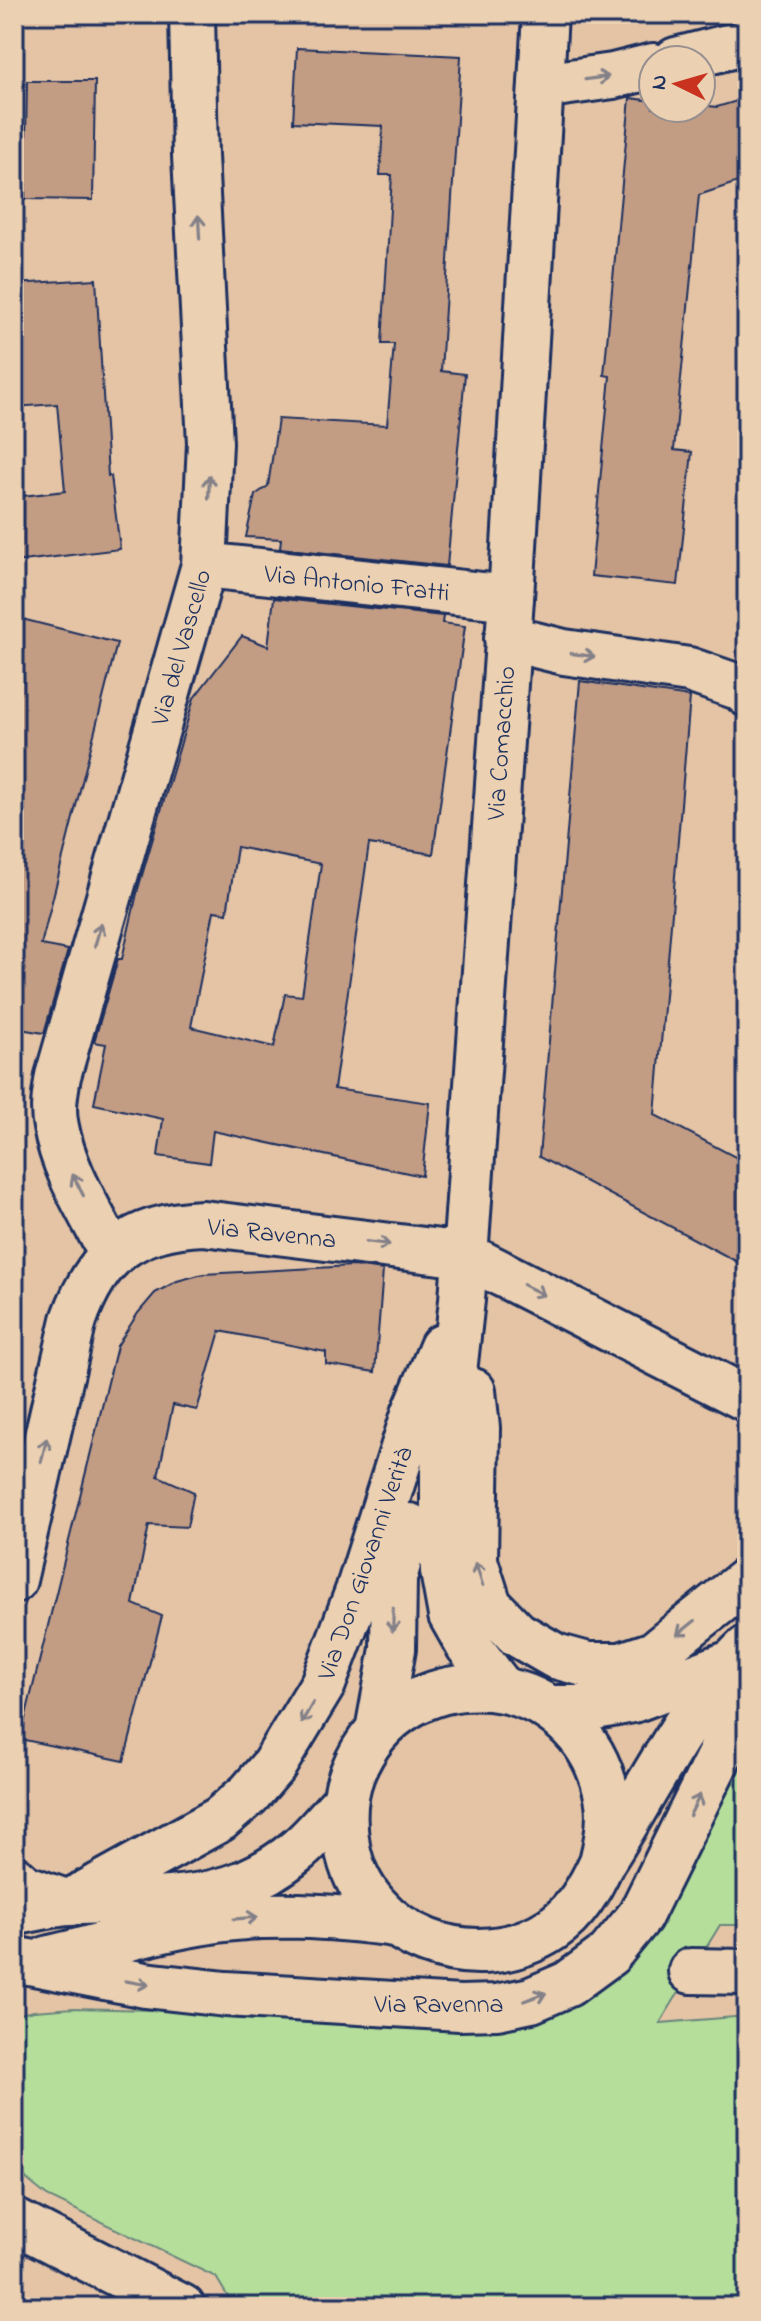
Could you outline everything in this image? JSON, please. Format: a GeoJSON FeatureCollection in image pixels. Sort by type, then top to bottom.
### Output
{"type":"FeatureCollection","features":[{"type":"Feature","properties":{"kind":"main road","name":"Via del Vascello"},"geometry":{"type":"LineString","coordinates":[[112,1255],[67,1164],[55,1126],[54,1103],[58,1076],[204,565],[210,443],[194,143],[192,14]]}},
{"type":"Feature","properties":{"kind":"main road","name":"Via Comacchio"},"geometry":{"type":"LineString","coordinates":[[502,1689],[468,1645],[451,1615],[443,1571],[443,1471],[462,1300],[509,618],[545,14]]}},
{"type":"Feature","properties":{"kind":"main road"},"geometry":{"type":"LineString","coordinates":[[717,50],[747,42]]}},
{"type":"Feature","properties":{"kind":"main road"},"geometry":{"type":"LineString","coordinates":[[541,86],[637,70]]}},
{"type":"Feature","properties":{"kind":"main road","name":"Via Antonio Fratti"},"geometry":{"type":"LineString","coordinates":[[204,565],[509,618],[564,652],[689,670],[730,684],[747,694]]}},
{"type":"Feature","properties":{"kind":"main road","name":"Via Ravenna"},"geometry":{"type":"LineString","coordinates":[[14,1580],[74,1320],[83,1296],[112,1255],[131,1239],[153,1229],[203,1223],[465,1255],[747,1399]]}},
{"type":"Feature","properties":{"kind":"main road"},"geometry":{"type":"LineString","coordinates":[[462,1300],[477,1428],[475,1561],[489,1605],[517,1634],[555,1656],[588,1665],[621,1665],[654,1654],[747,1580]]}},
{"type":"Feature","properties":{"kind":"main road","name":"Via Don Giovanni Verità"},"geometry":{"type":"LineString","coordinates":[[68,1903],[220,1819],[249,1794],[274,1765],[323,1684],[358,1591],[414,1414],[462,1300]]}},
{"type":"Feature","properties":{"kind":"main road"},"geometry":{"type":"LineString","coordinates":[[378,1731],[393,1649],[394,1578],[416,1505],[443,1471]]}},
{"type":"Feature","properties":{"kind":"main road","name":"Via Ravenna"},"geometry":{"type":"LineString","coordinates":[[550,1708],[591,1708],[633,1700],[739,1656]]}},
{"type":"Feature","properties":{"kind":"main road","name":"Via Ravenna"},"geometry":{"type":"LineString","coordinates":[[602,1862],[608,1833],[608,1804],[602,1776],[590,1750],[571,1726],[550,1708],[527,1696],[475,1686],[447,1689],[422,1699],[397,1712],[378,1731],[362,1752],[351,1776],[345,1801],[344,1829],[349,1856],[359,1882],[375,1905],[395,1924],[418,1939],[473,1953],[501,1950],[527,1942],[553,1929],[573,1910],[590,1887],[602,1862],[690,1718],[739,1656]]}},
{"type":"Feature","properties":{"kind":"main road","name":"Via Ravenna"},"geometry":{"type":"LineString","coordinates":[[20,1964],[145,1985],[226,1994],[460,2008],[497,2007],[531,2000],[568,1984],[609,1954],[640,1916],[722,1750],[739,1656]]}},
{"type":"Feature","properties":{"kind":"main road","name":"Via Ravenna"},"geometry":{"type":"LineString","coordinates":[[14,1913],[68,1903],[182,1899],[228,1890],[263,1873],[297,1851],[345,1801]]}},
{"type":"Feature","properties":{"kind":"main road","name":"Via Ravenna"},"geometry":{"type":"LineString","coordinates":[[14,1878],[24,1887],[68,1903]]}},
{"type":"Feature","properties":{"kind":"main road","name":"Via Ravenna"},"geometry":{"type":"LineString","coordinates":[[20,1964],[203,1922],[259,1916],[324,1916],[395,1924]]}},
{"type":"Feature","properties":{"kind":"main road"},"geometry":{"type":"LineString","coordinates":[[691,1971],[747,1972]]}},
{"type":"Feature","properties":{"kind":"main road"},"geometry":{"type":"LineString","coordinates":[[14,2221],[182,2307]]}},
{"type":"Feature","properties":{"kind":"green space"},"geometry":{"type":"Polygon","coordinates":[[[747,1731],[747,1925],[720,1925],[660,2023],[747,2016],[747,2307],[234,2307],[216,2277],[47,2196],[14,2169],[14,2015],[74,2008],[484,2019],[649,1917],[747,1731]]]}},
{"type":"Feature","properties":{"kind":"building"},"geometry":{"type":"Polygon","coordinates":[[[297,48],[461,56],[441,371],[465,374],[447,566],[280,548],[281,539],[246,537],[255,495],[268,486],[278,419],[387,425],[394,344],[382,344],[392,175],[380,175],[383,126],[293,122],[297,48]]]}},
{"type":"Feature","properties":{"kind":"building"},"geometry":{"type":"Polygon","coordinates":[[[27,81],[95,81],[93,200],[25,199],[27,81]]]}},
{"type":"Feature","properties":{"kind":"building"},"geometry":{"type":"Polygon","coordinates":[[[630,98],[637,99],[637,124],[717,124],[717,107],[747,98],[747,179],[699,195],[674,450],[692,452],[678,585],[591,576],[610,376],[604,375],[630,98]]]}},
{"type":"Feature","properties":{"kind":"building"},"geometry":{"type":"Polygon","coordinates":[[[96,279],[108,476],[111,476],[120,549],[14,562],[14,497],[65,491],[57,404],[14,407],[14,284],[96,279]]]}},
{"type":"Feature","properties":{"kind":"building"},"geometry":{"type":"Polygon","coordinates":[[[274,598],[443,616],[442,623],[465,626],[433,854],[369,844],[334,1089],[430,1103],[422,1176],[213,1131],[209,1163],[158,1156],[163,1119],[94,1104],[106,1044],[94,1042],[118,959],[122,959],[138,889],[194,698],[242,636],[268,646],[274,598]],[[237,847],[227,913],[214,911],[191,1027],[274,1047],[285,994],[302,996],[321,864],[237,847]]]}},
{"type":"Feature","properties":{"kind":"building"},"geometry":{"type":"Polygon","coordinates":[[[14,617],[117,643],[41,945],[68,950],[44,1033],[14,1028],[14,617]]]}},
{"type":"Feature","properties":{"kind":"building"},"geometry":{"type":"Polygon","coordinates":[[[580,681],[690,697],[655,1115],[747,1163],[747,1267],[539,1157],[580,681]]]}},
{"type":"Feature","properties":{"kind":"building"},"geometry":{"type":"Polygon","coordinates":[[[353,1266],[383,1270],[375,1372],[326,1364],[326,1352],[220,1331],[197,1410],[173,1405],[158,1476],[194,1492],[187,1527],[149,1525],[133,1604],[162,1616],[124,1761],[20,1739],[117,1346],[138,1313],[155,1293],[177,1281],[203,1274],[353,1266]]]}}]}
